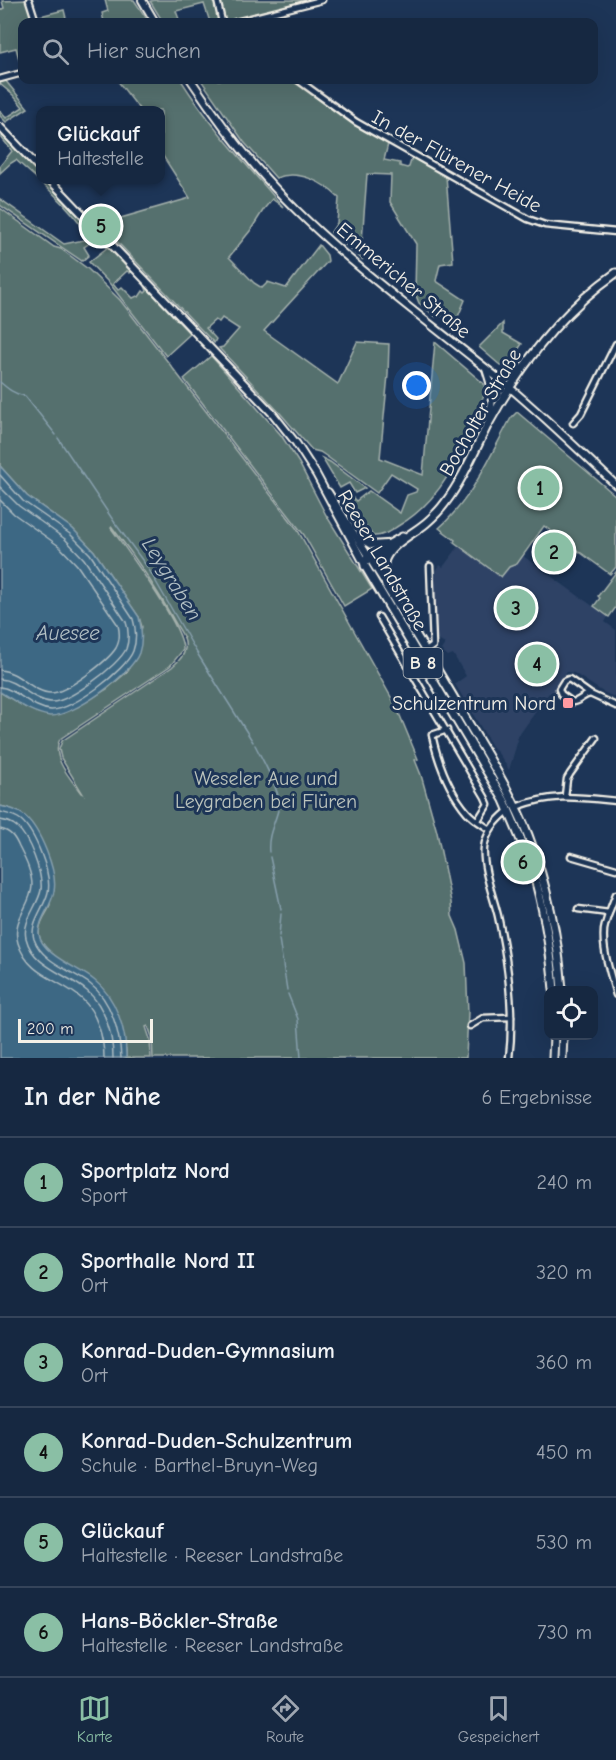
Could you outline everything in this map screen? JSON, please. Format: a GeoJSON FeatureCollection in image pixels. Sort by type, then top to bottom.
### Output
{"type":"FeatureCollection","features":[{"type":"Feature","properties":{"kind":"main road","name":"Bocholter Straße"},"geometry":{"type":"LineString","coordinates":[[366,560],[427,522],[444,504],[458,484],[488,424],[539,346],[557,324],[592,291],[616,273]]}},
{"type":"Feature","properties":{"kind":"main road"},"geometry":{"type":"LineString","coordinates":[[386,586],[384,565],[389,547]]}},
{"type":"Feature","properties":{"kind":"main road","name":"Reeser Landstraße"},"geometry":{"type":"LineString","coordinates":[[366,560],[480,760],[521,840],[537,884],[547,932],[554,986]]}},
{"type":"Feature","properties":{"kind":"main road","name":"Reeser Landstraße"},"geometry":{"type":"LineString","coordinates":[[386,586],[493,764],[516,807],[543,880],[555,927],[562,986]]}},
{"type":"Feature","properties":{"kind":"main road"},"geometry":{"type":"LineString","coordinates":[[508,811],[516,807]]}},
{"type":"Feature","properties":{"kind":"main road"},"geometry":{"type":"LineString","coordinates":[[554,1040],[554,1058]]}},
{"type":"Feature","properties":{"kind":"main road"},"geometry":{"type":"LineString","coordinates":[[562,1058],[563,1040]]}},
{"type":"Feature","properties":{"kind":"street"},"geometry":{"type":"LineString","coordinates":[[29,0],[35,18]]}},
{"type":"Feature","properties":{"kind":"street"},"geometry":{"type":"LineString","coordinates":[[142,0],[153,18]]}},
{"type":"Feature","properties":{"kind":"street"},"geometry":{"type":"LineString","coordinates":[[217,0],[221,18]]}},
{"type":"Feature","properties":{"kind":"street"},"geometry":{"type":"LineString","coordinates":[[251,18],[322,0]]}},
{"type":"Feature","properties":{"kind":"street"},"geometry":{"type":"LineString","coordinates":[[0,79],[18,75]]}},
{"type":"Feature","properties":{"kind":"street","name":"Emmericher Straße"},"geometry":{"type":"LineString","coordinates":[[194,84],[257,168],[297,209],[383,286],[510,388],[616,485]]}},
{"type":"Feature","properties":{"kind":"street","name":"In der Flürener Heide"},"geometry":{"type":"LineString","coordinates":[[304,84],[356,122],[528,219],[544,225],[616,232]]}},
{"type":"Feature","properties":{"kind":"street"},"geometry":{"type":"LineString","coordinates":[[0,126],[36,165]]}},
{"type":"Feature","properties":{"kind":"street","name":"Reeser Landstraße"},"geometry":{"type":"LineString","coordinates":[[54,184],[273,414],[296,443],[337,504],[355,534],[366,560]]}},
{"type":"Feature","properties":{"kind":"street"},"geometry":{"type":"LineString","coordinates":[[573,423],[581,414],[616,344]]}},
{"type":"Feature","properties":{"kind":"street"},"geometry":{"type":"LineString","coordinates":[[486,369],[493,392],[488,424]]}},
{"type":"Feature","properties":{"kind":"street","name":"Reeser Landstraße"},"geometry":{"type":"LineString","coordinates":[[316,474],[366,560],[386,586]]}},
{"type":"Feature","properties":{"kind":"street"},"geometry":{"type":"LineString","coordinates":[[355,534],[371,545],[389,547]]}},
{"type":"Feature","properties":{"kind":"street","name":"Reeser Landstraße"},"geometry":{"type":"LineString","coordinates":[[426,651],[434,646],[430,566]]}},
{"type":"Feature","properties":{"kind":"street"},"geometry":{"type":"LineString","coordinates":[[379,617],[447,730],[488,804],[478,820]]}},
{"type":"Feature","properties":{"kind":"street"},"geometry":{"type":"LineString","coordinates":[[590,694],[573,702],[561,694],[559,689],[564,681],[569,680],[590,694],[616,706]]}},
{"type":"Feature","properties":{"kind":"street"},"geometry":{"type":"LineString","coordinates":[[447,730],[432,735],[441,770],[468,814],[489,830]]}},
{"type":"Feature","properties":{"kind":"street"},"geometry":{"type":"LineString","coordinates":[[565,796],[567,779],[596,738]]}},
{"type":"Feature","properties":{"kind":"street"},"geometry":{"type":"LineString","coordinates":[[516,807],[534,801],[565,796],[616,801]]}},
{"type":"Feature","properties":{"kind":"street"},"geometry":{"type":"LineString","coordinates":[[508,811],[489,830],[483,850],[506,956],[511,1017],[509,1058]]}},
{"type":"Feature","properties":{"kind":"street"},"geometry":{"type":"LineString","coordinates":[[571,856],[616,869]]}},
{"type":"Feature","properties":{"kind":"street"},"geometry":{"type":"LineString","coordinates":[[616,894],[604,935],[616,995]]}},
{"type":"Feature","properties":{"kind":"street"},"geometry":{"type":"LineString","coordinates":[[578,909],[609,913]]}},
{"type":"Feature","properties":{"kind":"street"},"geometry":{"type":"LineString","coordinates":[[608,958],[616,957]]}},
{"type":"Feature","properties":{"kind":"street"},"geometry":{"type":"LineString","coordinates":[[470,1026],[483,1018],[511,1017]]}},
{"type":"Feature","properties":{"kind":"shaded area"},"geometry":{"type":"Polygon","coordinates":[[[459,546],[501,577],[523,556],[608,617],[605,622],[616,630],[616,698],[574,673],[567,672],[517,738],[509,770],[455,684],[466,676],[453,654],[448,656],[441,650],[445,644],[434,638],[435,572],[440,565],[443,567],[459,546]]]}},
{"type":"Feature","properties":{"kind":"green space"},"geometry":{"type":"Polygon","coordinates":[[[27,0],[32,18],[18,18],[18,55],[16,48],[0,52],[0,10],[4,8],[2,1],[27,0]]]}},
{"type":"Feature","properties":{"kind":"green space"},"geometry":{"type":"Polygon","coordinates":[[[105,0],[134,0],[146,18],[103,18],[102,13],[108,11],[105,0]]]}},
{"type":"Feature","properties":{"kind":"green space"},"geometry":{"type":"Polygon","coordinates":[[[214,0],[219,18],[209,18],[204,4],[176,11],[179,18],[161,18],[150,1],[214,0]]]}},
{"type":"Feature","properties":{"kind":"green space"},"geometry":{"type":"Polygon","coordinates":[[[218,0],[315,0],[244,18],[222,18],[218,0]]]}},
{"type":"Feature","properties":{"kind":"green space"},"geometry":{"type":"Polygon","coordinates":[[[64,10],[66,18],[36,18],[64,10]]]}},
{"type":"Feature","properties":{"kind":"green space"},"geometry":{"type":"Polygon","coordinates":[[[5,80],[28,108],[6,122],[0,116],[0,111],[6,118],[23,107],[0,84],[0,81],[5,80]]]}},
{"type":"Feature","properties":{"kind":"green space"},"geometry":{"type":"Polygon","coordinates":[[[120,84],[184,84],[217,129],[283,207],[272,199],[229,257],[254,283],[262,288],[268,282],[286,288],[319,245],[327,255],[328,261],[264,331],[338,384],[357,342],[389,344],[380,458],[423,475],[435,342],[484,384],[485,393],[470,431],[442,485],[415,514],[392,530],[383,535],[373,536],[348,501],[353,498],[356,501],[369,491],[400,513],[407,495],[416,492],[417,489],[391,473],[377,493],[320,452],[312,450],[219,348],[223,347],[239,329],[222,318],[219,322],[215,320],[206,328],[216,339],[214,343],[100,224],[190,198],[165,159],[165,106],[137,106],[120,84]]]}},
{"type":"Feature","properties":{"kind":"green space"},"geometry":{"type":"Polygon","coordinates":[[[204,84],[299,84],[353,123],[388,144],[384,160],[400,163],[400,166],[407,168],[412,157],[446,176],[453,262],[440,264],[436,281],[465,300],[457,319],[448,315],[436,317],[419,303],[415,293],[416,244],[390,202],[391,175],[367,174],[361,255],[363,260],[331,232],[337,223],[339,198],[318,182],[302,176],[276,178],[244,142],[204,84]]]}},
{"type":"Feature","properties":{"kind":"green space"},"geometry":{"type":"Polygon","coordinates":[[[3,136],[36,171],[36,178],[16,160],[0,173],[0,166],[12,151],[1,137],[3,136]]]}},
{"type":"Feature","properties":{"kind":"green space"},"geometry":{"type":"Polygon","coordinates":[[[43,184],[48,184],[84,221],[103,245],[97,241],[84,247],[89,255],[82,261],[0,205],[0,199],[64,244],[89,239],[67,207],[43,184]]]}},
{"type":"Feature","properties":{"kind":"green space","name":"Weseler Aue und Leygraben bei Flüren"},"geometry":{"type":"Polygon","coordinates":[[[0,208],[88,269],[120,300],[297,529],[396,706],[418,759],[415,760],[437,832],[452,916],[466,963],[468,1012],[466,1058],[153,1058],[152,1037],[148,1026],[146,1027],[150,1039],[151,1058],[126,1058],[126,1050],[40,939],[39,929],[50,904],[38,839],[30,822],[23,815],[0,806],[0,692],[39,713],[77,707],[107,689],[128,671],[142,627],[139,617],[94,551],[73,529],[27,496],[0,466],[0,208]],[[112,527],[165,607],[181,639],[183,650],[170,666],[60,739],[58,753],[63,768],[83,794],[61,758],[59,749],[62,741],[172,667],[182,657],[185,649],[183,636],[169,611],[112,527]]]}},
{"type":"Feature","properties":{"kind":"green space"},"geometry":{"type":"Polygon","coordinates":[[[108,247],[131,272],[127,271],[113,284],[118,290],[122,287],[133,298],[147,291],[145,286],[190,334],[166,356],[110,284],[89,262],[108,247]]]}},
{"type":"Feature","properties":{"kind":"green space"},"geometry":{"type":"Polygon","coordinates":[[[503,323],[503,333],[522,344],[510,360],[501,366],[479,347],[503,323]]]}},
{"type":"Feature","properties":{"kind":"green space"},"geometry":{"type":"Polygon","coordinates":[[[211,356],[281,435],[299,463],[326,515],[372,589],[344,606],[304,535],[184,379],[211,356]]]}},
{"type":"Feature","properties":{"kind":"green space"},"geometry":{"type":"Polygon","coordinates":[[[517,412],[616,496],[616,567],[610,574],[544,526],[517,564],[509,567],[501,577],[439,528],[462,504],[511,418],[517,412]]]}},
{"type":"Feature","properties":{"kind":"green space"},"geometry":{"type":"Polygon","coordinates":[[[322,458],[365,488],[355,493],[349,483],[340,488],[322,458]]]}},
{"type":"Feature","properties":{"kind":"green space"},"geometry":{"type":"Polygon","coordinates":[[[616,572],[616,607],[609,617],[594,606],[600,598],[598,596],[616,572]]]}},
{"type":"Feature","properties":{"kind":"water","name":"Auesee"},"geometry":{"type":"Polygon","coordinates":[[[0,466],[27,496],[73,529],[94,551],[139,617],[141,644],[134,662],[100,693],[72,710],[60,714],[50,716],[37,713],[0,692],[0,466]]]}},
{"type":"Feature","properties":{"kind":"water"},"geometry":{"type":"Polygon","coordinates":[[[0,806],[19,812],[31,822],[51,862],[55,883],[54,891],[39,929],[41,941],[53,954],[102,987],[119,1015],[125,1037],[126,1058],[0,1058],[0,806]]]}},
{"type":"Feature","properties":{"kind":"waterway","name":"Leygraben"},"geometry":{"type":"LineString","coordinates":[[0,382],[11,391],[25,396],[56,435]]}},
{"type":"Feature","properties":{"kind":"waterway","name":"Leygraben"},"geometry":{"type":"LineString","coordinates":[[58,438],[148,568],[197,653],[253,742]]}},
{"type":"Feature","properties":{"kind":"waterway","name":"Leygraben"},"geometry":{"type":"LineString","coordinates":[[255,745],[279,800],[278,812],[269,839],[269,852]]}},
{"type":"Feature","properties":{"kind":"waterway","name":"Leygraben"},"geometry":{"type":"LineString","coordinates":[[270,857],[281,909]]}},
{"type":"Feature","properties":{"kind":"waterway","name":"Leygraben"},"geometry":{"type":"LineString","coordinates":[[279,936],[281,914]]}},
{"type":"Feature","properties":{"kind":"waterway","name":"Leygraben"},"geometry":{"type":"LineString","coordinates":[[279,939],[287,990]]}},
{"type":"Feature","properties":{"kind":"waterway","name":"Leygraben"},"geometry":{"type":"LineString","coordinates":[[288,994],[298,1019],[301,1058]]}},
{"type":"Feature","properties":{"kind":"place","name":"Glückauf"},"geometry":{"type":"Point","coordinates":[101,226]}},
{"type":"Feature","properties":{"kind":"place","name":"Sportplatz Nord"},"geometry":{"type":"Point","coordinates":[540,488]}},
{"type":"Feature","properties":{"kind":"place","name":"Sporthalle Nord II"},"geometry":{"type":"Point","coordinates":[554,552]}},
{"type":"Feature","properties":{"kind":"place","name":"Konrad-Duden-Gymnasium"},"geometry":{"type":"Point","coordinates":[516,608]}},
{"type":"Feature","properties":{"kind":"place","name":"Konrad-Duden-Schulzentrum"},"geometry":{"type":"Point","coordinates":[537,664]}},
{"type":"Feature","properties":{"kind":"place","name":"Schulzentrum Nord"},"geometry":{"type":"Point","coordinates":[568,703]}},
{"type":"Feature","properties":{"kind":"place","name":"Hans-Böckler-Straße"},"geometry":{"type":"Point","coordinates":[523,862]}}]}
